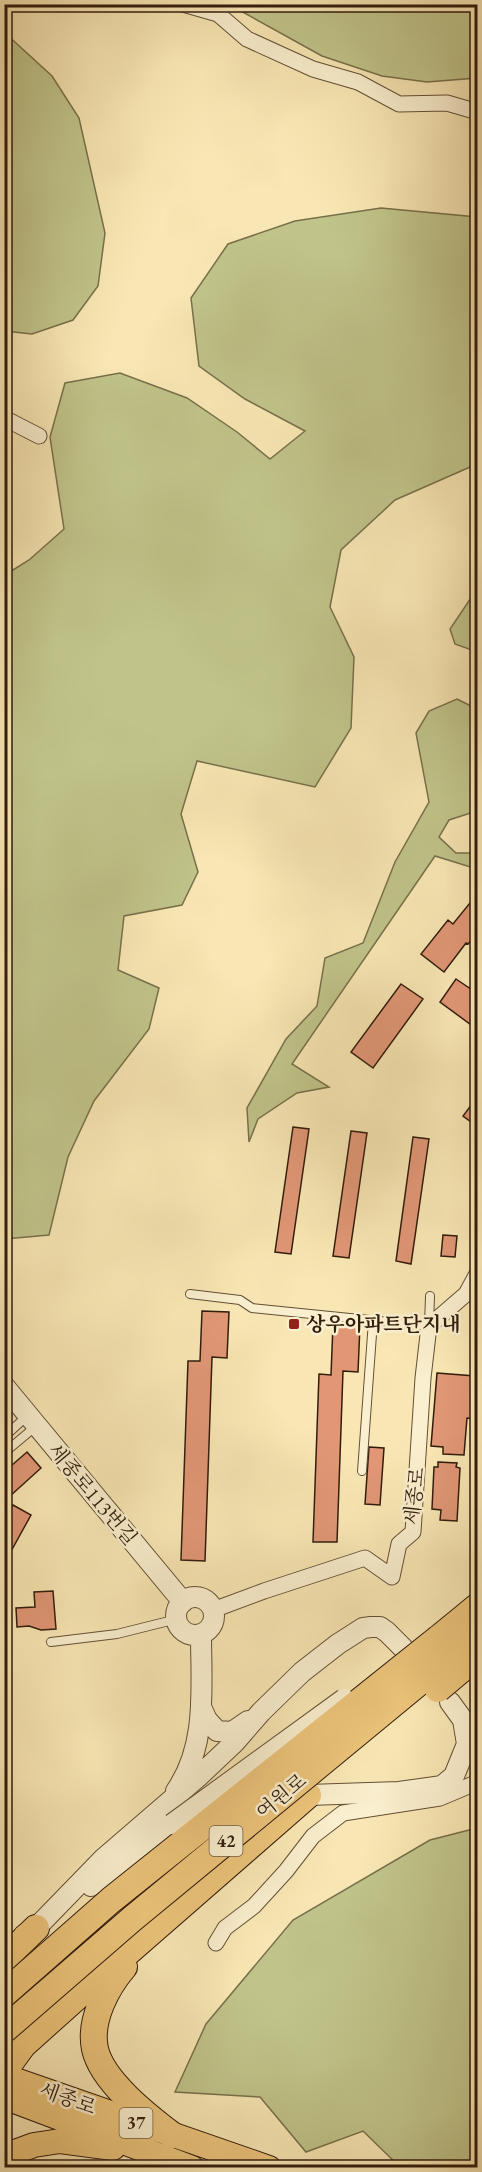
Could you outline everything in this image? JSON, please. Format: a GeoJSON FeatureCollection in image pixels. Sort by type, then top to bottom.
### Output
{"type":"FeatureCollection","features":[{"type":"Feature","properties":{"kind":"highway","name":"여원로"},"geometry":{"type":"LineString","coordinates":[[4,1994],[111,1900],[459,1653],[477,1606]]}},
{"type":"Feature","properties":{"kind":"highway","name":"여원로"},"geometry":{"type":"LineString","coordinates":[[4,2030],[132,1919],[459,1653],[477,1634]]}},
{"type":"Feature","properties":{"kind":"highway"},"geometry":{"type":"LineString","coordinates":[[4,2074],[23,2045],[308,1795],[459,1653]]}},
{"type":"Feature","properties":{"kind":"highway"},"geometry":{"type":"LineString","coordinates":[[163,2144],[102,2066],[95,2049],[94,2033],[96,2017],[105,1995],[121,1971],[165,1919]]}},
{"type":"Feature","properties":{"kind":"highway"},"geometry":{"type":"LineString","coordinates":[[4,1959],[36,1928]]}},
{"type":"Feature","properties":{"kind":"highway"},"geometry":{"type":"LineString","coordinates":[[4,2048],[21,2039],[81,1993]]}},
{"type":"Feature","properties":{"kind":"main road","name":"세종로"},"geometry":{"type":"LineString","coordinates":[[4,2074],[163,2144],[192,2168]]}},
{"type":"Feature","properties":{"kind":"main road","name":"세종로"},"geometry":{"type":"LineString","coordinates":[[4,2097],[163,2144],[269,2168]]}},
{"type":"Feature","properties":{"kind":"main road","name":"37"},"geometry":{"type":"LineString","coordinates":[[4,2156],[34,2145],[60,2141],[163,2144]]}},
{"type":"Feature","properties":{"kind":"street"},"geometry":{"type":"LineString","coordinates":[[183,4],[218,14],[247,39],[313,69],[358,82],[399,104],[447,103],[477,112]]}},
{"type":"Feature","properties":{"kind":"street"},"geometry":{"type":"LineString","coordinates":[[4,418],[39,436]]}},
{"type":"Feature","properties":{"kind":"street"},"geometry":{"type":"LineString","coordinates":[[429,1326],[466,1294],[477,1272]]}},
{"type":"Feature","properties":{"kind":"street","name":"세종로"},"geometry":{"type":"LineString","coordinates":[[213,1610],[365,1558],[392,1577],[399,1544],[413,1532],[423,1378],[429,1326]]}},
{"type":"Feature","properties":{"kind":"street","name":"세종로113번길"},"geometry":{"type":"LineString","coordinates":[[4,1386],[33,1420],[180,1611]]}},
{"type":"Feature","properties":{"kind":"street"},"geometry":{"type":"LineString","coordinates":[[194,1598],[200,1598],[213,1610],[214,1616],[210,1628],[201,1634],[194,1635],[183,1630],[180,1611],[194,1598]]}},
{"type":"Feature","properties":{"kind":"street"},"geometry":{"type":"LineString","coordinates":[[168,1816],[261,1712],[302,1672],[338,1644],[363,1628],[380,1627],[403,1648]]}},
{"type":"Feature","properties":{"kind":"street"},"geometry":{"type":"LineString","coordinates":[[168,1816],[196,1750],[200,1730],[201,1634]]}},
{"type":"Feature","properties":{"kind":"street"},"geometry":{"type":"LineString","coordinates":[[4,1953],[168,1816],[415,1648],[459,1653]]}},
{"type":"Feature","properties":{"kind":"street"},"geometry":{"type":"LineString","coordinates":[[450,1702],[477,1737]]}},
{"type":"Feature","properties":{"kind":"street"},"geometry":{"type":"LineString","coordinates":[[201,1707],[207,1720],[217,1731],[232,1732],[261,1712]]}},
{"type":"Feature","properties":{"kind":"street"},"geometry":{"type":"LineString","coordinates":[[442,1786],[454,1776],[466,1744],[463,1720]]}},
{"type":"Feature","properties":{"kind":"street"},"geometry":{"type":"LineString","coordinates":[[308,1795],[399,1792],[477,1782]]}},
{"type":"Feature","properties":{"kind":"street"},"geometry":{"type":"LineString","coordinates":[[216,1943],[225,1928],[254,1906],[280,1878],[313,1836],[343,1813],[440,1798],[477,1782]]}},
{"type":"Feature","properties":{"kind":"street"},"geometry":{"type":"LineString","coordinates":[[4,1945],[36,1928]]}},
{"type":"Feature","properties":{"kind":"lane"},"geometry":{"type":"LineString","coordinates":[[190,1294],[240,1300],[252,1308],[429,1326],[430,1296]]}},
{"type":"Feature","properties":{"kind":"lane"},"geometry":{"type":"LineString","coordinates":[[362,1471],[373,1321]]}},
{"type":"Feature","properties":{"kind":"lane"},"geometry":{"type":"LineString","coordinates":[[4,1437],[33,1420]]}},
{"type":"Feature","properties":{"kind":"lane"},"geometry":{"type":"LineString","coordinates":[[4,1453],[33,1420]]}},
{"type":"Feature","properties":{"kind":"lane"},"geometry":{"type":"LineString","coordinates":[[51,1642],[117,1634],[180,1611]]}},
{"type":"Feature","properties":{"kind":"green space"},"geometry":{"type":"Polygon","coordinates":[[[230,5],[477,5],[477,78],[427,82],[382,76],[322,56],[230,5]]]}},
{"type":"Feature","properties":{"kind":"green space"},"geometry":{"type":"Polygon","coordinates":[[[5,33],[52,76],[79,118],[105,233],[98,286],[73,320],[32,334],[5,331],[5,33]]]}},
{"type":"Feature","properties":{"kind":"green space"},"geometry":{"type":"Polygon","coordinates":[[[381,208],[477,217],[477,464],[395,500],[341,550],[330,607],[354,657],[351,728],[315,787],[197,761],[181,814],[198,872],[182,905],[124,916],[118,970],[159,988],[149,1029],[94,1101],[68,1157],[49,1235],[5,1239],[5,575],[29,560],[64,529],[50,437],[65,383],[120,373],[187,398],[237,432],[270,459],[305,431],[245,399],[199,366],[191,298],[228,244],[295,221],[381,208]]]}},
{"type":"Feature","properties":{"kind":"green space"},"geometry":{"type":"Polygon","coordinates":[[[477,589],[477,652],[455,644],[450,629],[477,589]]]}},
{"type":"Feature","properties":{"kind":"green space"},"geometry":{"type":"Polygon","coordinates":[[[457,699],[477,709],[477,811],[449,820],[439,837],[456,853],[477,853],[477,869],[435,856],[292,1064],[329,1087],[297,1093],[258,1119],[249,1142],[247,1108],[286,1039],[317,1006],[325,958],[363,943],[395,862],[429,802],[416,733],[429,711],[457,699]]]}},
{"type":"Feature","properties":{"kind":"green space"},"geometry":{"type":"Polygon","coordinates":[[[477,1828],[477,2167],[400,2167],[363,2131],[306,2152],[260,2097],[175,2092],[206,2024],[293,1920],[430,1840],[477,1828]]]}},
{"type":"Feature","properties":{"kind":"building"},"geometry":{"type":"Polygon","coordinates":[[[478,893],[478,933],[468,944],[466,943],[444,972],[421,954],[448,920],[453,924],[478,893]]]}},
{"type":"Feature","properties":{"kind":"building"},"geometry":{"type":"Polygon","coordinates":[[[456,979],[478,994],[478,1030],[440,1002],[456,979]]]}},
{"type":"Feature","properties":{"kind":"building"},"geometry":{"type":"Polygon","coordinates":[[[401,984],[423,999],[373,1068],[351,1052],[401,984]]]}},
{"type":"Feature","properties":{"kind":"building"},"geometry":{"type":"Polygon","coordinates":[[[478,1096],[478,1127],[463,1116],[478,1096]]]}},
{"type":"Feature","properties":{"kind":"building"},"geometry":{"type":"Polygon","coordinates":[[[293,1127],[309,1129],[291,1254],[275,1252],[293,1127]]]}},
{"type":"Feature","properties":{"kind":"building"},"geometry":{"type":"Polygon","coordinates":[[[351,1131],[367,1133],[349,1258],[333,1256],[351,1131]]]}},
{"type":"Feature","properties":{"kind":"building"},"geometry":{"type":"Polygon","coordinates":[[[413,1137],[429,1139],[411,1264],[396,1261],[413,1137]]]}},
{"type":"Feature","properties":{"kind":"building"},"geometry":{"type":"Polygon","coordinates":[[[443,1235],[457,1236],[455,1257],[441,1256],[443,1235]]]}},
{"type":"Feature","properties":{"kind":"building"},"geometry":{"type":"Polygon","coordinates":[[[202,1311],[229,1312],[227,1358],[212,1357],[205,1561],[181,1560],[188,1361],[200,1361],[202,1311]]]}},
{"type":"Feature","properties":{"kind":"building"},"geometry":{"type":"Polygon","coordinates":[[[333,1324],[360,1325],[358,1372],[343,1371],[337,1542],[313,1542],[319,1374],[331,1375],[333,1324]]]}},
{"type":"Feature","properties":{"kind":"building"},"geometry":{"type":"Polygon","coordinates":[[[437,1373],[475,1376],[474,1383],[478,1384],[478,1419],[467,1418],[464,1455],[443,1454],[443,1447],[431,1446],[437,1373]]]}},
{"type":"Feature","properties":{"kind":"building"},"geometry":{"type":"Polygon","coordinates":[[[369,1447],[384,1448],[380,1505],[365,1504],[369,1447]]]}},
{"type":"Feature","properties":{"kind":"building"},"geometry":{"type":"Polygon","coordinates":[[[27,1452],[41,1468],[9,1497],[4,1491],[4,1472],[27,1452]]]}},
{"type":"Feature","properties":{"kind":"building"},"geometry":{"type":"Polygon","coordinates":[[[438,1462],[457,1463],[456,1467],[460,1468],[457,1521],[440,1520],[441,1510],[432,1509],[434,1467],[438,1467],[438,1462]]]}},
{"type":"Feature","properties":{"kind":"building"},"geometry":{"type":"Polygon","coordinates":[[[13,1505],[31,1515],[4,1564],[4,1522],[13,1505]]]}},
{"type":"Feature","properties":{"kind":"building"},"geometry":{"type":"Polygon","coordinates":[[[53,1591],[56,1629],[17,1627],[16,1608],[35,1607],[34,1592],[53,1591]]]}},
{"type":"Feature","properties":{"kind":"place","name":"상우아파트단지내"},"geometry":{"type":"Point","coordinates":[294,1324]}}]}
